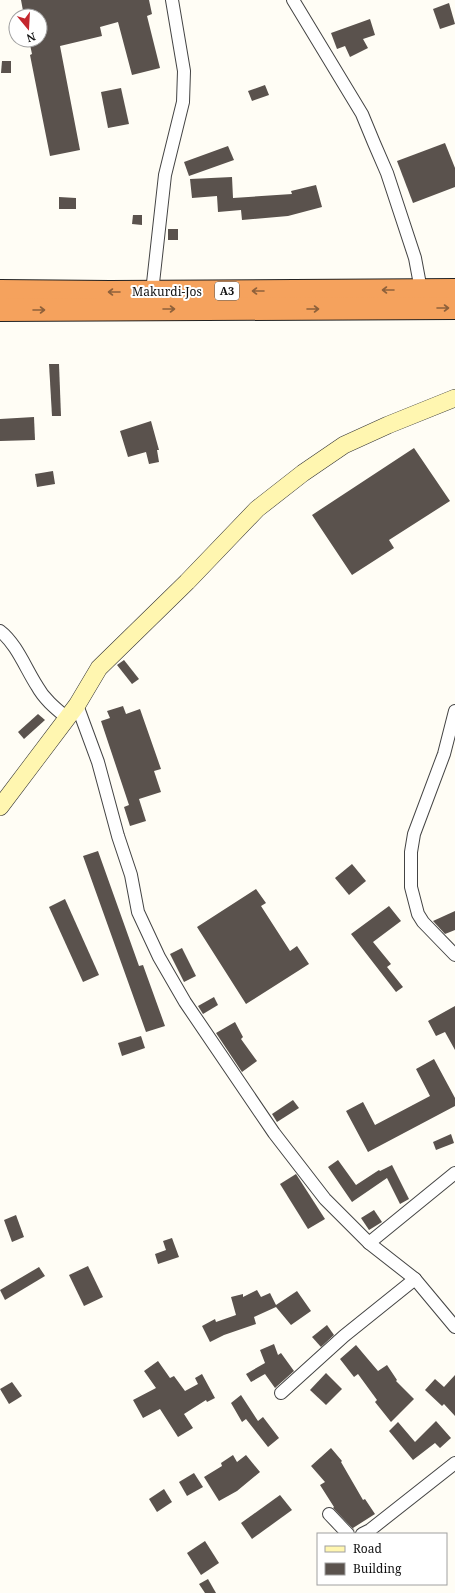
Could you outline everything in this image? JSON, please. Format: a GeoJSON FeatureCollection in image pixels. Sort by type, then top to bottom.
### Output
{"type":"FeatureCollection","features":[{"type":"Feature","properties":{"kind":"highway","name":"Makurdi-Jos"},"geometry":{"type":"LineString","coordinates":[[0,291],[152,292],[455,290]]}},
{"type":"Feature","properties":{"kind":"highway","name":"Makurdi-Jos"},"geometry":{"type":"LineString","coordinates":[[0,310],[455,308]]}},
{"type":"Feature","properties":{"kind":"street"},"geometry":{"type":"LineString","coordinates":[[152,292],[165,175],[183,102],[184,72],[172,0]]}},
{"type":"Feature","properties":{"kind":"street"},"geometry":{"type":"LineString","coordinates":[[293,0],[362,114],[387,173],[414,258],[421,290]]}},
{"type":"Feature","properties":{"kind":"street"},"geometry":{"type":"LineString","coordinates":[[0,807],[77,705],[99,668],[187,582],[257,509],[303,473],[344,445],[388,425],[455,398]]}},
{"type":"Feature","properties":{"kind":"street"},"geometry":{"type":"LineString","coordinates":[[0,631],[17,653],[37,687],[48,701],[66,718]]}},
{"type":"Feature","properties":{"kind":"street"},"geometry":{"type":"LineString","coordinates":[[77,705],[98,762],[130,875],[138,912],[158,957],[185,1002],[274,1133],[325,1199],[369,1243],[415,1279],[455,1327]]}},
{"type":"Feature","properties":{"kind":"street"},"geometry":{"type":"LineString","coordinates":[[455,711],[444,754],[414,834],[411,852],[411,887],[418,914],[423,922],[455,955]]}},
{"type":"Feature","properties":{"kind":"street"},"geometry":{"type":"LineString","coordinates":[[369,1243],[455,1173]]}},
{"type":"Feature","properties":{"kind":"street"},"geometry":{"type":"LineString","coordinates":[[281,1393],[344,1336],[415,1279]]}},
{"type":"Feature","properties":{"kind":"street"},"geometry":{"type":"LineString","coordinates":[[364,1533],[370,1530],[455,1463]]}},
{"type":"Feature","properties":{"kind":"street"},"geometry":{"type":"LineString","coordinates":[[329,1514],[347,1533]]}},
{"type":"Feature","properties":{"kind":"building"},"geometry":{"type":"Polygon","coordinates":[[[21,0],[149,0],[152,14],[147,16],[160,68],[132,75],[118,22],[100,27],[102,36],[60,46],[80,150],[50,156],[30,55],[32,54],[31,48],[48,48],[48,8],[22,8],[21,0]]]}},
{"type":"Feature","properties":{"kind":"building"},"geometry":{"type":"Polygon","coordinates":[[[449,3],[455,24],[440,29],[433,9],[449,3]]]}},
{"type":"Feature","properties":{"kind":"building"},"geometry":{"type":"Polygon","coordinates":[[[370,19],[375,35],[363,39],[368,48],[350,57],[345,46],[337,49],[331,33],[370,19]]]}},
{"type":"Feature","properties":{"kind":"building"},"geometry":{"type":"Polygon","coordinates":[[[2,61],[11,61],[11,73],[1,73],[2,61]]]}},
{"type":"Feature","properties":{"kind":"building"},"geometry":{"type":"Polygon","coordinates":[[[265,85],[269,95],[252,101],[248,91],[265,85]]]}},
{"type":"Feature","properties":{"kind":"building"},"geometry":{"type":"Polygon","coordinates":[[[121,88],[129,124],[108,128],[101,92],[121,88]]]}},
{"type":"Feature","properties":{"kind":"building"},"geometry":{"type":"Polygon","coordinates":[[[445,143],[455,168],[455,187],[413,203],[397,161],[445,143]]]}},
{"type":"Feature","properties":{"kind":"building"},"geometry":{"type":"Polygon","coordinates":[[[228,146],[234,160],[189,176],[184,162],[228,146]]]}},
{"type":"Feature","properties":{"kind":"building"},"geometry":{"type":"Polygon","coordinates":[[[232,177],[233,198],[292,194],[291,191],[316,185],[322,207],[288,216],[242,220],[241,210],[218,212],[217,196],[192,198],[190,179],[232,177]]]}},
{"type":"Feature","properties":{"kind":"building"},"geometry":{"type":"Polygon","coordinates":[[[59,197],[76,198],[76,209],[59,209],[59,197]]]}},
{"type":"Feature","properties":{"kind":"building"},"geometry":{"type":"Polygon","coordinates":[[[133,215],[142,215],[142,225],[132,224],[133,215]]]}},
{"type":"Feature","properties":{"kind":"building"},"geometry":{"type":"Polygon","coordinates":[[[168,229],[178,229],[178,240],[168,240],[168,229]]]}},
{"type":"Feature","properties":{"kind":"building"},"geometry":{"type":"Polygon","coordinates":[[[49,364],[59,364],[61,416],[52,416],[49,364]]]}},
{"type":"Feature","properties":{"kind":"building"},"geometry":{"type":"Polygon","coordinates":[[[34,417],[35,440],[0,441],[0,419],[34,417]]]}},
{"type":"Feature","properties":{"kind":"building"},"geometry":{"type":"Polygon","coordinates":[[[151,421],[159,450],[157,450],[159,462],[149,464],[146,452],[128,457],[120,431],[151,421]]]}},
{"type":"Feature","properties":{"kind":"building"},"geometry":{"type":"Polygon","coordinates":[[[414,448],[450,501],[389,540],[394,548],[352,575],[312,515],[414,448]]]}},
{"type":"Feature","properties":{"kind":"building"},"geometry":{"type":"Polygon","coordinates":[[[53,471],[55,484],[37,487],[35,474],[53,471]]]}},
{"type":"Feature","properties":{"kind":"building"},"geometry":{"type":"Polygon","coordinates":[[[124,660],[139,679],[132,684],[117,665],[124,660]]]}},
{"type":"Feature","properties":{"kind":"building"},"geometry":{"type":"Polygon","coordinates":[[[123,706],[126,714],[140,709],[161,769],[154,771],[161,792],[139,799],[146,821],[130,826],[124,807],[129,805],[101,721],[110,718],[107,711],[123,706]]]}},
{"type":"Feature","properties":{"kind":"building"},"geometry":{"type":"Polygon","coordinates":[[[38,714],[45,720],[24,739],[18,732],[38,714]]]}},
{"type":"Feature","properties":{"kind":"building"},"geometry":{"type":"Polygon","coordinates":[[[98,851],[139,966],[143,965],[165,1026],[146,1032],[83,856],[98,851]]]}},
{"type":"Feature","properties":{"kind":"building"},"geometry":{"type":"Polygon","coordinates":[[[352,864],[366,881],[349,895],[335,878],[352,864]]]}},
{"type":"Feature","properties":{"kind":"building"},"geometry":{"type":"Polygon","coordinates":[[[256,889],[266,903],[261,906],[290,951],[297,946],[309,964],[246,1004],[197,927],[256,889]]]}},
{"type":"Feature","properties":{"kind":"building"},"geometry":{"type":"Polygon","coordinates":[[[65,899],[99,975],[83,982],[49,907],[65,899]]]}},
{"type":"Feature","properties":{"kind":"building"},"geometry":{"type":"Polygon","coordinates":[[[389,906],[401,921],[373,942],[391,964],[387,967],[403,987],[396,992],[351,934],[389,906]]]}},
{"type":"Feature","properties":{"kind":"building"},"geometry":{"type":"Polygon","coordinates":[[[455,911],[455,930],[445,934],[433,921],[455,911]]]}},
{"type":"Feature","properties":{"kind":"building"},"geometry":{"type":"Polygon","coordinates":[[[182,948],[196,976],[184,982],[170,954],[182,948]]]}},
{"type":"Feature","properties":{"kind":"building"},"geometry":{"type":"Polygon","coordinates":[[[214,997],[218,1005],[203,1014],[198,1006],[214,997]]]}},
{"type":"Feature","properties":{"kind":"building"},"geometry":{"type":"Polygon","coordinates":[[[455,1006],[455,1050],[445,1032],[436,1036],[428,1021],[455,1006]]]}},
{"type":"Feature","properties":{"kind":"building"},"geometry":{"type":"Polygon","coordinates":[[[235,1022],[243,1037],[241,1039],[257,1061],[242,1072],[216,1033],[235,1022]]]}},
{"type":"Feature","properties":{"kind":"building"},"geometry":{"type":"Polygon","coordinates":[[[141,1036],[145,1048],[122,1056],[118,1043],[141,1036]]]}},
{"type":"Feature","properties":{"kind":"building"},"geometry":{"type":"Polygon","coordinates":[[[434,1059],[455,1098],[455,1106],[368,1152],[346,1111],[363,1102],[375,1125],[430,1096],[416,1069],[434,1059]]]}},
{"type":"Feature","properties":{"kind":"building"},"geometry":{"type":"Polygon","coordinates":[[[293,1100],[299,1108],[277,1122],[272,1114],[293,1100]]]}},
{"type":"Feature","properties":{"kind":"building"},"geometry":{"type":"Polygon","coordinates":[[[451,1134],[454,1143],[436,1150],[433,1142],[451,1134]]]}},
{"type":"Feature","properties":{"kind":"building"},"geometry":{"type":"Polygon","coordinates":[[[338,1160],[356,1185],[379,1170],[380,1171],[392,1165],[409,1199],[400,1204],[387,1178],[352,1202],[328,1167],[338,1160]]]}},
{"type":"Feature","properties":{"kind":"building"},"geometry":{"type":"Polygon","coordinates":[[[296,1174],[325,1219],[308,1229],[280,1184],[296,1174]]]}},
{"type":"Feature","properties":{"kind":"building"},"geometry":{"type":"Polygon","coordinates":[[[374,1210],[382,1222],[369,1230],[361,1218],[374,1210]]]}},
{"type":"Feature","properties":{"kind":"building"},"geometry":{"type":"Polygon","coordinates":[[[16,1215],[24,1237],[12,1242],[4,1220],[16,1215]]]}},
{"type":"Feature","properties":{"kind":"building"},"geometry":{"type":"Polygon","coordinates":[[[172,1238],[179,1257],[158,1264],[155,1254],[166,1250],[163,1241],[172,1238]]]}},
{"type":"Feature","properties":{"kind":"building"},"geometry":{"type":"Polygon","coordinates":[[[88,1266],[103,1297],[84,1306],[69,1275],[88,1266]]]}},
{"type":"Feature","properties":{"kind":"building"},"geometry":{"type":"Polygon","coordinates":[[[39,1267],[45,1276],[5,1300],[0,1290],[39,1267]]]}},
{"type":"Feature","properties":{"kind":"building"},"geometry":{"type":"Polygon","coordinates":[[[257,1290],[261,1297],[270,1293],[276,1305],[297,1291],[311,1311],[291,1325],[276,1307],[254,1317],[256,1324],[224,1335],[210,1342],[202,1326],[215,1319],[216,1322],[236,1315],[231,1297],[243,1294],[243,1297],[257,1290]]]}},
{"type":"Feature","properties":{"kind":"building"},"geometry":{"type":"Polygon","coordinates":[[[327,1325],[334,1335],[321,1347],[312,1337],[327,1325]]]}},
{"type":"Feature","properties":{"kind":"building"},"geometry":{"type":"Polygon","coordinates":[[[274,1344],[278,1355],[281,1353],[294,1371],[275,1388],[265,1374],[251,1382],[246,1374],[265,1363],[260,1350],[274,1344]]]}},
{"type":"Feature","properties":{"kind":"building"},"geometry":{"type":"Polygon","coordinates":[[[356,1345],[378,1371],[387,1365],[397,1380],[396,1381],[414,1399],[391,1422],[375,1402],[377,1400],[358,1374],[354,1377],[340,1359],[356,1345]]]}},
{"type":"Feature","properties":{"kind":"building"},"geometry":{"type":"Polygon","coordinates":[[[158,1361],[170,1378],[174,1376],[185,1391],[198,1384],[195,1378],[202,1374],[215,1398],[207,1402],[206,1400],[184,1414],[193,1428],[178,1437],[160,1409],[143,1418],[133,1400],[156,1388],[144,1371],[158,1361]]]}},
{"type":"Feature","properties":{"kind":"building"},"geometry":{"type":"Polygon","coordinates":[[[326,1373],[342,1389],[326,1405],[310,1390],[326,1373]]]}},
{"type":"Feature","properties":{"kind":"building"},"geometry":{"type":"Polygon","coordinates":[[[455,1375],[455,1416],[444,1404],[442,1406],[425,1390],[435,1379],[444,1387],[455,1375]]]}},
{"type":"Feature","properties":{"kind":"building"},"geometry":{"type":"Polygon","coordinates":[[[12,1382],[22,1396],[9,1404],[0,1389],[12,1382]]]}},
{"type":"Feature","properties":{"kind":"building"},"geometry":{"type":"Polygon","coordinates":[[[241,1395],[258,1421],[263,1417],[279,1438],[268,1447],[246,1419],[242,1422],[231,1403],[241,1395]]]}},
{"type":"Feature","properties":{"kind":"building"},"geometry":{"type":"Polygon","coordinates":[[[436,1421],[451,1438],[440,1448],[435,1443],[413,1460],[389,1431],[398,1422],[415,1442],[436,1421]]]}},
{"type":"Feature","properties":{"kind":"building"},"geometry":{"type":"Polygon","coordinates":[[[331,1448],[342,1461],[341,1462],[363,1500],[365,1499],[375,1514],[353,1528],[355,1531],[333,1508],[334,1507],[320,1485],[325,1482],[311,1466],[331,1448]]]}},
{"type":"Feature","properties":{"kind":"building"},"geometry":{"type":"Polygon","coordinates":[[[233,1455],[237,1462],[246,1455],[260,1472],[237,1491],[219,1501],[204,1477],[222,1466],[221,1463],[233,1455]]]}},
{"type":"Feature","properties":{"kind":"building"},"geometry":{"type":"Polygon","coordinates":[[[194,1473],[203,1487],[187,1496],[179,1482],[194,1473]]]}},
{"type":"Feature","properties":{"kind":"building"},"geometry":{"type":"Polygon","coordinates":[[[164,1489],[172,1502],[157,1512],[149,1499],[164,1489]]]}},
{"type":"Feature","properties":{"kind":"building"},"geometry":{"type":"Polygon","coordinates":[[[280,1495],[292,1510],[252,1539],[241,1523],[280,1495]]]}},
{"type":"Feature","properties":{"kind":"building"},"geometry":{"type":"Polygon","coordinates":[[[205,1541],[219,1563],[201,1575],[187,1553],[205,1541]]]}},
{"type":"Feature","properties":{"kind":"building"},"geometry":{"type":"Polygon","coordinates":[[[208,1579],[216,1593],[205,1593],[199,1584],[208,1579]]]}}]}
